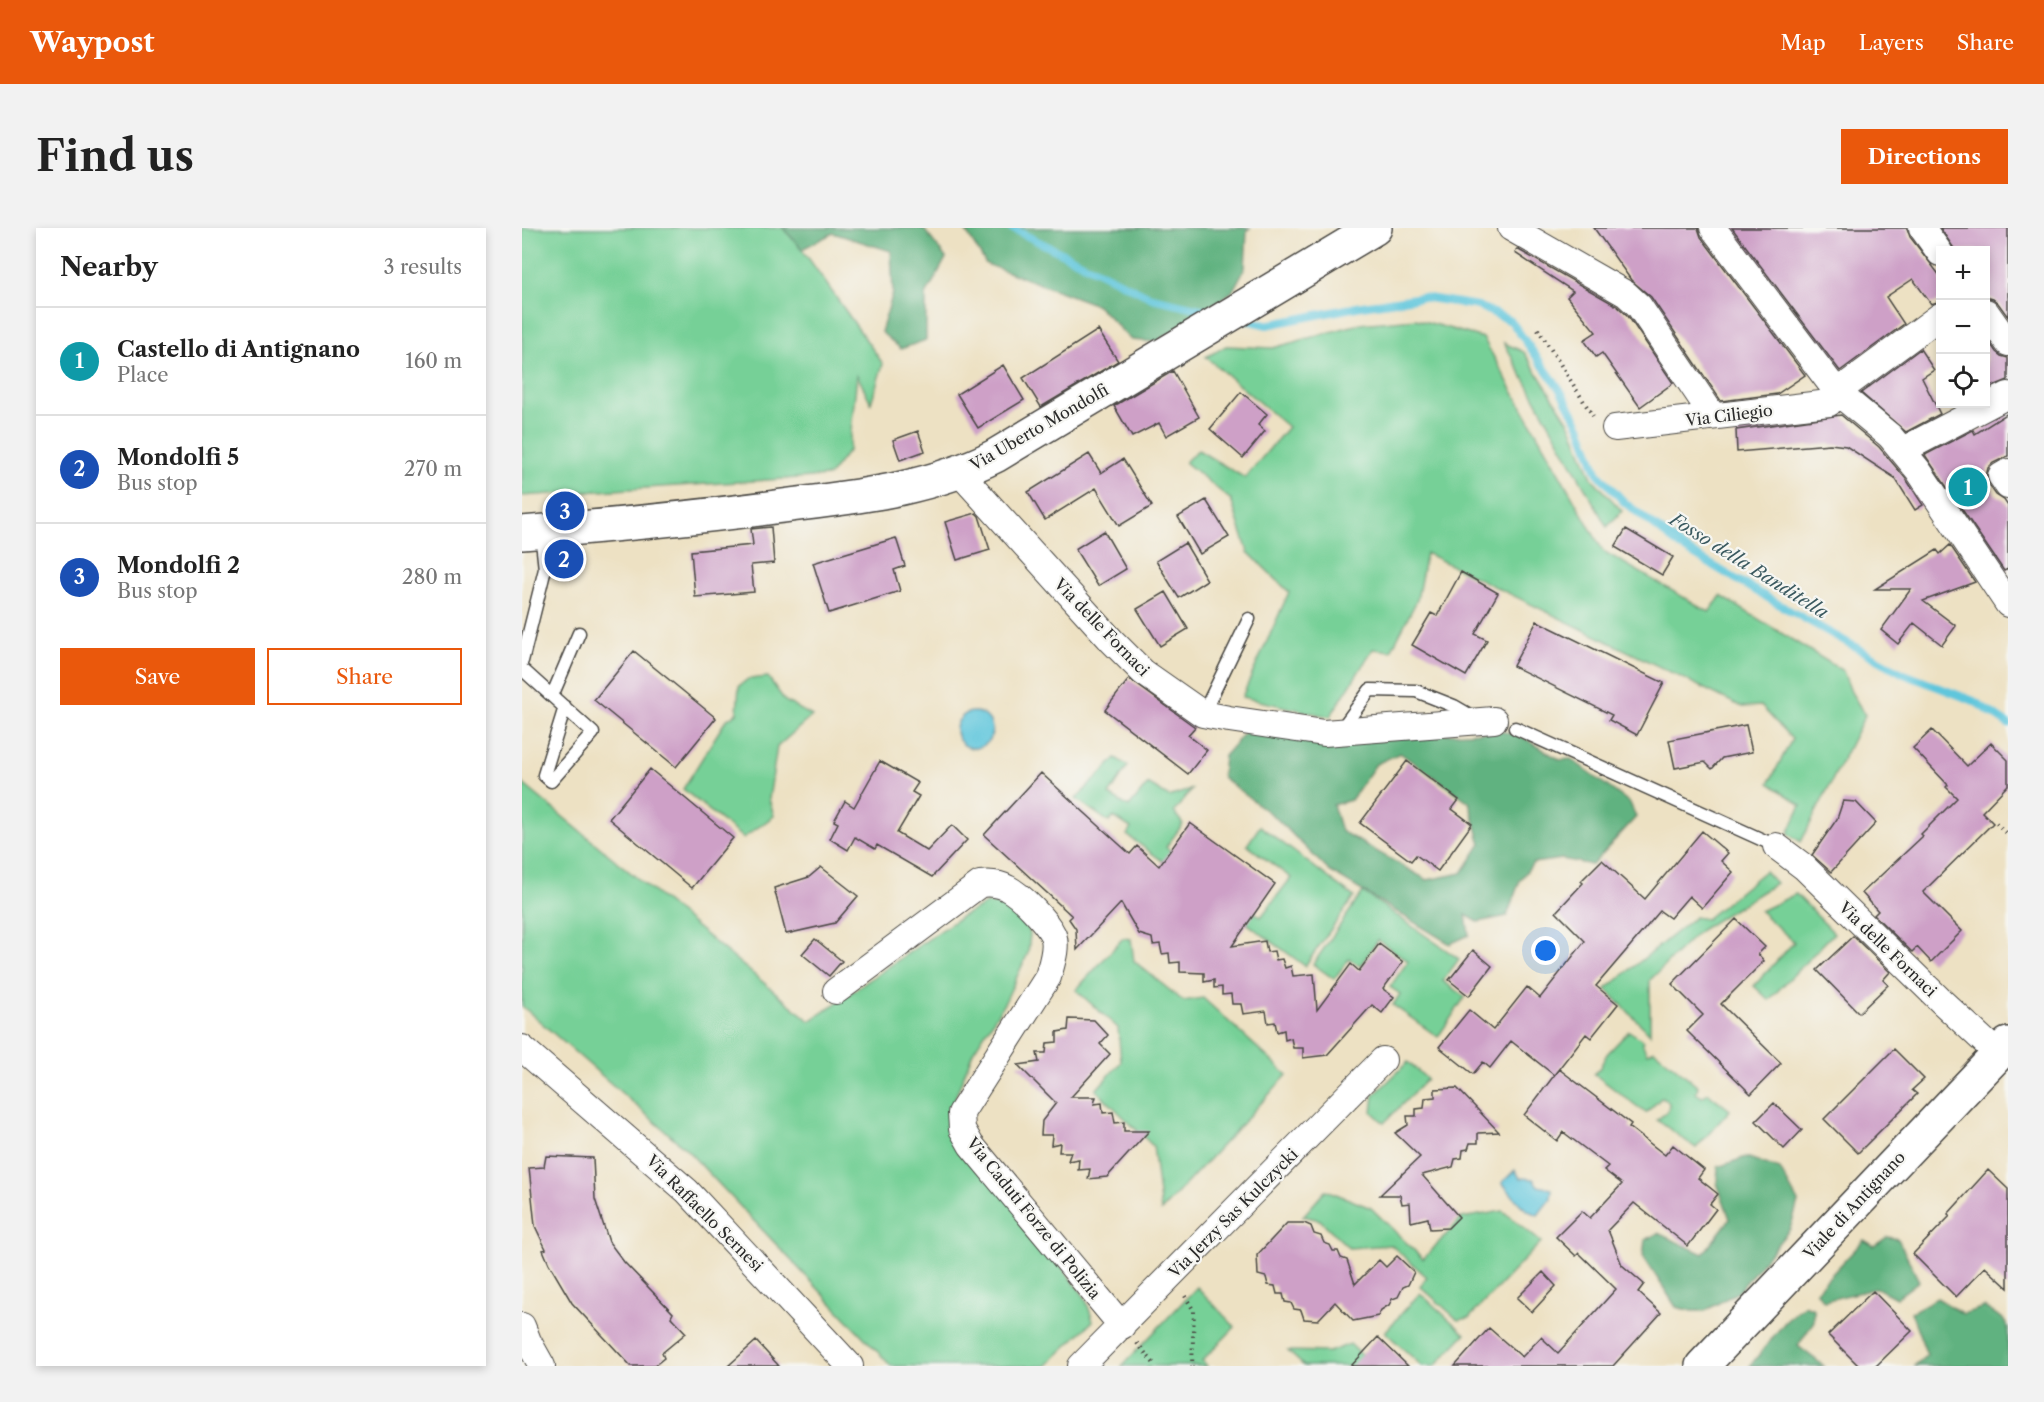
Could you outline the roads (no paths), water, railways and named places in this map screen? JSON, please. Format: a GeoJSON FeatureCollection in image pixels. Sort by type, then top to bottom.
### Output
{"type":"FeatureCollection","features":[{"type":"Feature","properties":{"kind":"main road","name":"Via Uberto Mondolfi"},"geometry":{"type":"LineString","coordinates":[[531,532],[729,513],[880,494],[914,487],[959,472],[996,456],[1375,228]]}},
{"type":"Feature","properties":{"kind":"main road","name":"Viale di Antignano"},"geometry":{"type":"LineString","coordinates":[[1702,1366],[2003,1049]]}},
{"type":"Feature","properties":{"kind":"street"},"geometry":{"type":"LineString","coordinates":[[1511,228],[1626,294],[1639,306],[1713,416]]}},
{"type":"Feature","properties":{"kind":"street"},"geometry":{"type":"LineString","coordinates":[[1713,228],[1837,392],[1890,436],[1918,470],[2008,604]]}},
{"type":"Feature","properties":{"kind":"street"},"geometry":{"type":"LineString","coordinates":[[1922,228],[1936,246]]}},
{"type":"Feature","properties":{"kind":"street"},"geometry":{"type":"LineString","coordinates":[[1990,318],[2008,343]]}},
{"type":"Feature","properties":{"kind":"street","name":"Via Ciliegio"},"geometry":{"type":"LineString","coordinates":[[1615,428],[1829,404],[1837,392],[1936,320]]}},
{"type":"Feature","properties":{"kind":"street"},"geometry":{"type":"LineString","coordinates":[[1902,450],[2008,395]]}},
{"type":"Feature","properties":{"kind":"street"},"geometry":{"type":"LineString","coordinates":[[2008,471],[2001,476],[2008,486]]}},
{"type":"Feature","properties":{"kind":"street","name":"Via delle Fornaci"},"geometry":{"type":"LineString","coordinates":[[959,472],[1112,641],[1143,672],[1203,714],[1324,733],[1496,723]]}},
{"type":"Feature","properties":{"kind":"street","name":"Via delle Fornaci"},"geometry":{"type":"LineString","coordinates":[[1776,846],[1804,867],[1941,1001],[2003,1049]]}},
{"type":"Feature","properties":{"kind":"street","name":"Via Caduti Forze di Polizia"},"geometry":{"type":"LineString","coordinates":[[836,991],[980,884],[993,883],[1008,888],[1033,910],[1054,937],[1054,956],[1048,977],[961,1113],[962,1129],[971,1145],[1122,1326]]}},
{"type":"Feature","properties":{"kind":"street","name":"Via Raffaello Sernesi"},"geometry":{"type":"LineString","coordinates":[[522,1048],[687,1191],[850,1366]]}},
{"type":"Feature","properties":{"kind":"street","name":"Via Jerzy Sas Kulczycki"},"geometry":{"type":"LineString","coordinates":[[1082,1366],[1383,1060]]}},
{"type":"Feature","properties":{"kind":"street"},"geometry":{"type":"LineString","coordinates":[[522,1326],[542,1366]]}},
{"type":"Feature","properties":{"kind":"lane"},"geometry":{"type":"LineString","coordinates":[[522,661],[545,569],[531,532]]}},
{"type":"Feature","properties":{"kind":"lane"},"geometry":{"type":"LineString","coordinates":[[1203,714],[1249,619]]}},
{"type":"Feature","properties":{"kind":"lane"},"geometry":{"type":"LineString","coordinates":[[552,696],[579,633]]}},
{"type":"Feature","properties":{"kind":"lane"},"geometry":{"type":"LineString","coordinates":[[522,669],[593,733],[551,781],[544,775],[564,707]]}},
{"type":"Feature","properties":{"kind":"lane"},"geometry":{"type":"LineString","coordinates":[[1340,732],[1370,690],[1416,691],[1496,723],[1776,846]]}},
{"type":"Feature","properties":{"kind":"water"},"geometry":{"type":"Polygon","coordinates":[[[974,712],[987,717],[992,730],[987,743],[974,748],[961,743],[956,730],[961,717],[974,712]]]}},
{"type":"Feature","properties":{"kind":"water"},"geometry":{"type":"Polygon","coordinates":[[[1515,1170],[1520,1178],[1533,1179],[1538,1186],[1552,1189],[1551,1198],[1538,1215],[1522,1206],[1502,1183],[1515,1170]]]}},
{"type":"Feature","properties":{"kind":"waterway","name":"Fosso della Banditella"},"geometry":{"type":"LineString","coordinates":[[1011,228],[1152,298],[1213,312]]}},
{"type":"Feature","properties":{"kind":"waterway","name":"Fosso della Banditella"},"geometry":{"type":"LineString","coordinates":[[1242,319],[1267,325],[1362,306],[1422,297],[1478,306],[1511,321],[1559,388],[1580,426],[1597,472],[1624,502],[1683,548],[1780,605],[1904,674],[1974,701],[2008,724]]}},
{"type":"Feature","properties":{"kind":"place","name":"Castello di Antignano"},"geometry":{"type":"Point","coordinates":[1968,487]}},
{"type":"Feature","properties":{"kind":"place","name":"Mondolfi 2"},"geometry":{"type":"Point","coordinates":[565,511]}},
{"type":"Feature","properties":{"kind":"place","name":"Mondolfi 5"},"geometry":{"type":"Point","coordinates":[564,559]}}]}
